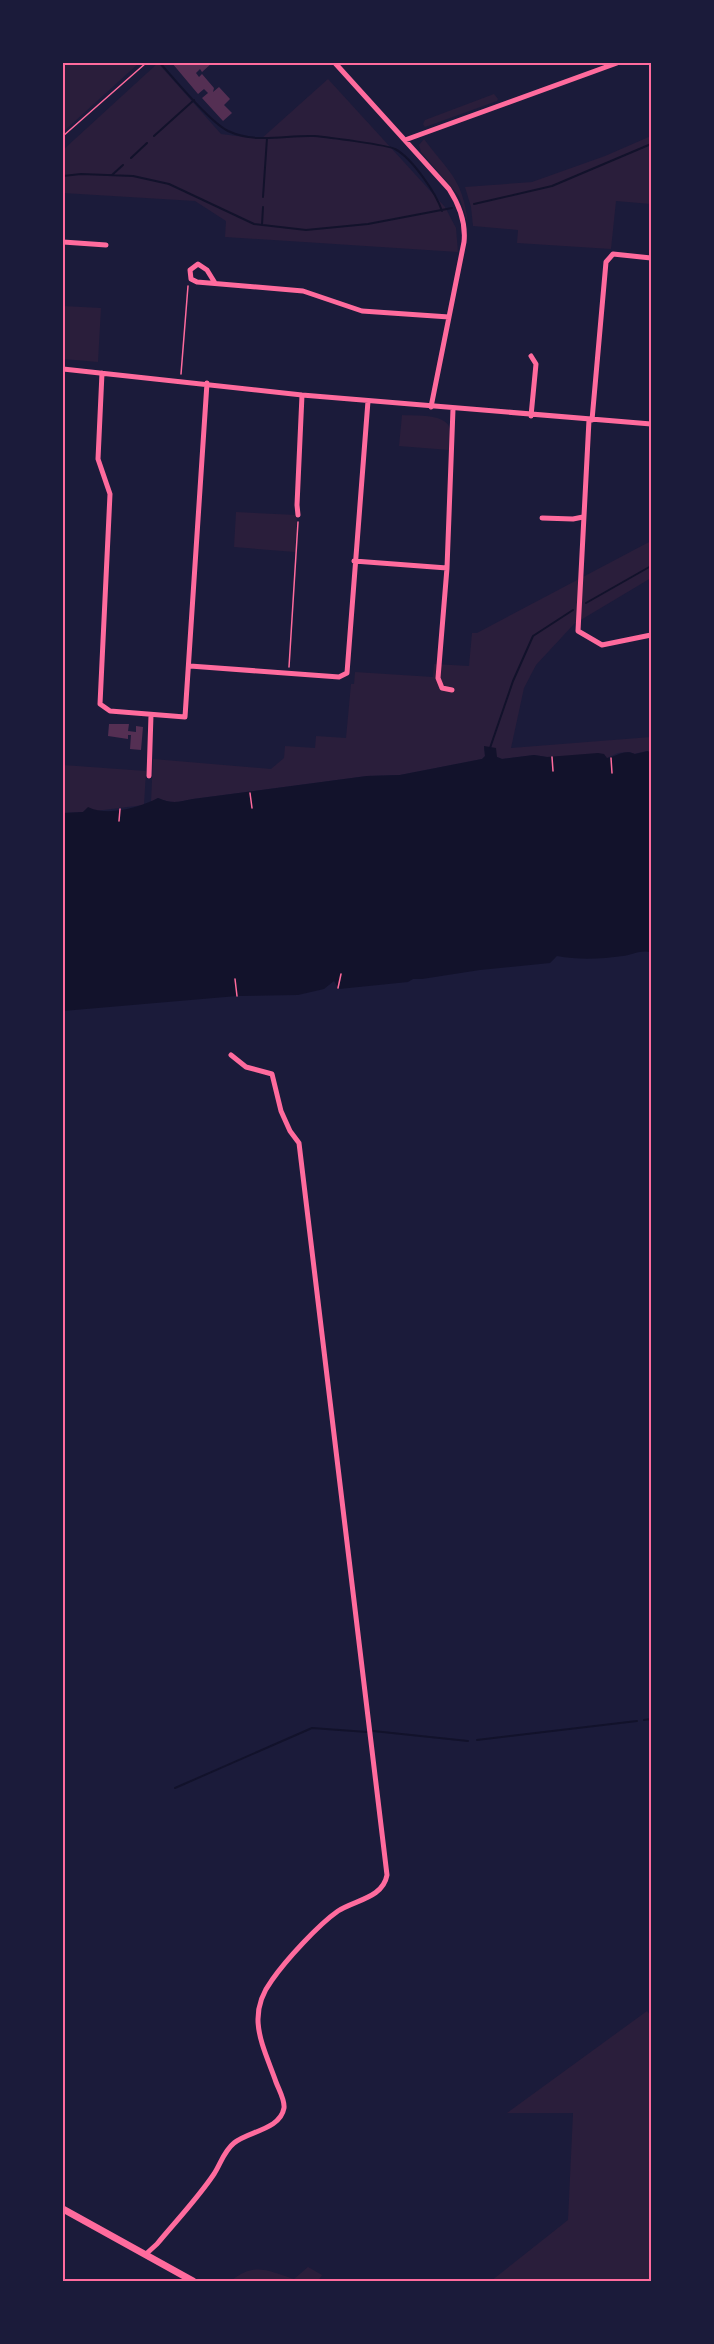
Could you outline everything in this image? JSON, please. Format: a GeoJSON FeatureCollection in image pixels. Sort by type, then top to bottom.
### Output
{"type":"FeatureCollection","features":[{"type":"Feature","properties":{"kind":"main road"},"geometry":{"type":"LineString","coordinates":[[63,2209],[193,2281]]}},
{"type":"Feature","properties":{"kind":"street"},"geometry":{"type":"LineString","coordinates":[[335,63],[449,189],[457,201],[462,217],[465,231],[464,242],[431,407]]}},
{"type":"Feature","properties":{"kind":"street"},"geometry":{"type":"LineString","coordinates":[[405,140],[617,63]]}},
{"type":"Feature","properties":{"kind":"street"},"geometry":{"type":"LineString","coordinates":[[63,242],[106,245]]}},
{"type":"Feature","properties":{"kind":"street"},"geometry":{"type":"LineString","coordinates":[[651,258],[613,254],[606,262],[590,420],[578,631],[602,645],[651,635]]}},
{"type":"Feature","properties":{"kind":"street"},"geometry":{"type":"LineString","coordinates":[[215,283],[207,270],[198,264],[190,270],[191,279],[197,282],[303,291],[362,311],[449,317]]}},
{"type":"Feature","properties":{"kind":"street"},"geometry":{"type":"LineString","coordinates":[[531,356],[536,364],[531,416]]}},
{"type":"Feature","properties":{"kind":"street"},"geometry":{"type":"LineString","coordinates":[[63,369],[302,395],[531,416],[651,424]]}},
{"type":"Feature","properties":{"kind":"street"},"geometry":{"type":"LineString","coordinates":[[102,373],[98,459],[110,494],[100,704],[110,711],[151,715],[185,717],[207,383]]}},
{"type":"Feature","properties":{"kind":"street"},"geometry":{"type":"LineString","coordinates":[[298,515],[302,395]]}},
{"type":"Feature","properties":{"kind":"street"},"geometry":{"type":"LineString","coordinates":[[190,666],[339,677],[347,673],[368,401]]}},
{"type":"Feature","properties":{"kind":"street"},"geometry":{"type":"LineString","coordinates":[[452,690],[442,688],[438,678],[447,568],[453,409]]}},
{"type":"Feature","properties":{"kind":"street"},"geometry":{"type":"LineString","coordinates":[[543,518],[583,517]]}},
{"type":"Feature","properties":{"kind":"street"},"geometry":{"type":"LineString","coordinates":[[354,561],[447,568]]}},
{"type":"Feature","properties":{"kind":"street"},"geometry":{"type":"LineString","coordinates":[[149,776],[151,715]]}},
{"type":"Feature","properties":{"kind":"street"},"geometry":{"type":"LineString","coordinates":[[146,2254],[157,2244],[215,2173],[227,2150],[235,2141],[280,2118],[284,2106],[262,2044],[258,2022],[258,2003],[271,1981],[294,1953],[338,1912],[379,1891],[385,1884],[387,1875],[299,1143],[290,1131],[281,1111],[272,1074],[246,1067],[231,1055]]}},
{"type":"Feature","properties":{"kind":"path"},"geometry":{"type":"LineString","coordinates":[[63,136],[146,63]]}},
{"type":"Feature","properties":{"kind":"path"},"geometry":{"type":"LineString","coordinates":[[180,381],[187,289],[191,279]]}},
{"type":"Feature","properties":{"kind":"path"},"geometry":{"type":"LineString","coordinates":[[289,673],[298,515]]}},
{"type":"Feature","properties":{"kind":"path"},"geometry":{"type":"LineString","coordinates":[[552,757],[553,771]]}},
{"type":"Feature","properties":{"kind":"path"},"geometry":{"type":"LineString","coordinates":[[611,758],[612,773]]}},
{"type":"Feature","properties":{"kind":"path"},"geometry":{"type":"LineString","coordinates":[[250,793],[252,808]]}},
{"type":"Feature","properties":{"kind":"path"},"geometry":{"type":"LineString","coordinates":[[120,809],[120,821]]}},
{"type":"Feature","properties":{"kind":"path"},"geometry":{"type":"LineString","coordinates":[[339,988],[341,974]]}},
{"type":"Feature","properties":{"kind":"path"},"geometry":{"type":"LineString","coordinates":[[235,979],[237,996]]}},
{"type":"Feature","properties":{"kind":"shaded area"},"geometry":{"type":"Polygon","coordinates":[[[63,63],[139,63],[63,132],[63,63]]]}},
{"type":"Feature","properties":{"kind":"shaded area"},"geometry":{"type":"Polygon","coordinates":[[[158,63],[221,134],[261,139],[328,79],[445,207],[456,228],[458,252],[225,237],[226,221],[195,201],[63,193],[63,150],[158,63]]]}},
{"type":"Feature","properties":{"kind":"shaded area"},"geometry":{"type":"Polygon","coordinates":[[[494,94],[497,101],[425,127],[423,124],[425,120],[494,94]]]}},
{"type":"Feature","properties":{"kind":"shaded area"},"geometry":{"type":"Polygon","coordinates":[[[651,136],[651,204],[616,201],[611,249],[517,243],[518,230],[473,226],[471,207],[465,187],[532,182],[605,156],[651,136]]]}},
{"type":"Feature","properties":{"kind":"shaded area"},"geometry":{"type":"Polygon","coordinates":[[[424,139],[458,185],[468,223],[459,196],[421,152],[419,145],[424,139]]]}},
{"type":"Feature","properties":{"kind":"shaded area"},"geometry":{"type":"Polygon","coordinates":[[[63,306],[101,308],[98,362],[63,359],[63,306]]]}},
{"type":"Feature","properties":{"kind":"shaded area"},"geometry":{"type":"Polygon","coordinates":[[[402,415],[430,416],[443,421],[450,430],[449,450],[399,446],[402,415]]]}},
{"type":"Feature","properties":{"kind":"shaded area"},"geometry":{"type":"Polygon","coordinates":[[[236,512],[297,515],[295,552],[234,547],[236,512]]]}},
{"type":"Feature","properties":{"kind":"shaded area"},"geometry":{"type":"Polygon","coordinates":[[[651,541],[651,578],[574,624],[536,665],[524,688],[511,748],[651,737],[651,754],[647,751],[634,754],[618,753],[607,758],[534,755],[502,759],[484,746],[485,756],[482,759],[400,775],[367,776],[179,802],[158,798],[151,802],[153,759],[271,769],[284,758],[285,746],[315,748],[316,736],[346,738],[351,684],[354,684],[355,672],[433,677],[434,664],[469,666],[472,633],[477,633],[651,541]]]}},
{"type":"Feature","properties":{"kind":"shaded area"},"geometry":{"type":"Polygon","coordinates":[[[484,746],[496,748],[497,757],[502,759],[534,755],[547,757],[598,753],[604,754],[607,758],[624,753],[635,754],[648,751],[651,754],[651,952],[598,958],[557,956],[550,963],[339,989],[334,981],[324,989],[298,995],[237,996],[63,1011],[63,813],[83,812],[88,807],[105,811],[124,810],[158,798],[179,802],[367,776],[400,775],[482,759],[485,756],[484,746]]]}},
{"type":"Feature","properties":{"kind":"shaded area"},"geometry":{"type":"Polygon","coordinates":[[[63,765],[146,771],[144,805],[95,811],[88,808],[83,812],[63,813],[63,765]]]}},
{"type":"Feature","properties":{"kind":"shaded area"},"geometry":{"type":"Polygon","coordinates":[[[647,2011],[651,2016],[651,2281],[491,2281],[568,2220],[573,2113],[507,2113],[647,2011]]]}},
{"type":"Feature","properties":{"kind":"shaded area"},"geometry":{"type":"Polygon","coordinates":[[[308,2267],[322,2275],[318,2281],[231,2281],[247,2271],[254,2270],[268,2271],[294,2279],[308,2267]]]}},
{"type":"Feature","properties":{"kind":"building"},"geometry":{"type":"Polygon","coordinates":[[[172,63],[212,63],[202,72],[200,69],[196,73],[199,77],[202,74],[214,88],[213,92],[219,87],[230,99],[224,105],[232,113],[223,121],[202,98],[208,93],[204,89],[198,94],[172,63]]]}},
{"type":"Feature","properties":{"kind":"building"},"geometry":{"type":"Polygon","coordinates":[[[109,724],[129,724],[128,731],[136,732],[136,726],[143,727],[141,750],[130,749],[131,735],[128,735],[128,739],[108,736],[109,724]]]}},
{"type":"Feature","properties":{"kind":"waterway"},"geometry":{"type":"LineString","coordinates":[[160,63],[193,100],[228,131],[260,138],[314,136],[369,143],[395,149],[409,160],[423,177],[442,211]]}},
{"type":"Feature","properties":{"kind":"waterway"},"geometry":{"type":"LineString","coordinates":[[154,136],[194,100]]}},
{"type":"Feature","properties":{"kind":"waterway"},"geometry":{"type":"LineString","coordinates":[[263,197],[267,138]]}},
{"type":"Feature","properties":{"kind":"waterway"},"geometry":{"type":"LineString","coordinates":[[131,158],[147,143]]}},
{"type":"Feature","properties":{"kind":"waterway"},"geometry":{"type":"LineString","coordinates":[[474,204],[552,186],[651,144]]}},
{"type":"Feature","properties":{"kind":"waterway"},"geometry":{"type":"LineString","coordinates":[[112,175],[123,165]]}},
{"type":"Feature","properties":{"kind":"waterway"},"geometry":{"type":"LineString","coordinates":[[63,176],[81,174],[133,176],[169,184],[254,224],[306,230],[368,224],[452,208]]}},
{"type":"Feature","properties":{"kind":"waterway"},"geometry":{"type":"LineString","coordinates":[[262,225],[263,207]]}},
{"type":"Feature","properties":{"kind":"waterway"},"geometry":{"type":"LineString","coordinates":[[586,603],[651,566]]}},
{"type":"Feature","properties":{"kind":"waterway"},"geometry":{"type":"LineString","coordinates":[[490,748],[513,681],[533,636],[573,610]]}},
{"type":"Feature","properties":{"kind":"waterway"},"geometry":{"type":"LineString","coordinates":[[644,1720],[651,1719]]}},
{"type":"Feature","properties":{"kind":"waterway"},"geometry":{"type":"LineString","coordinates":[[477,1740],[637,1721]]}},
{"type":"Feature","properties":{"kind":"waterway"},"geometry":{"type":"LineString","coordinates":[[175,1788],[312,1728],[367,1732]]}},
{"type":"Feature","properties":{"kind":"waterway"},"geometry":{"type":"LineString","coordinates":[[373,1731],[468,1741]]}}]}
